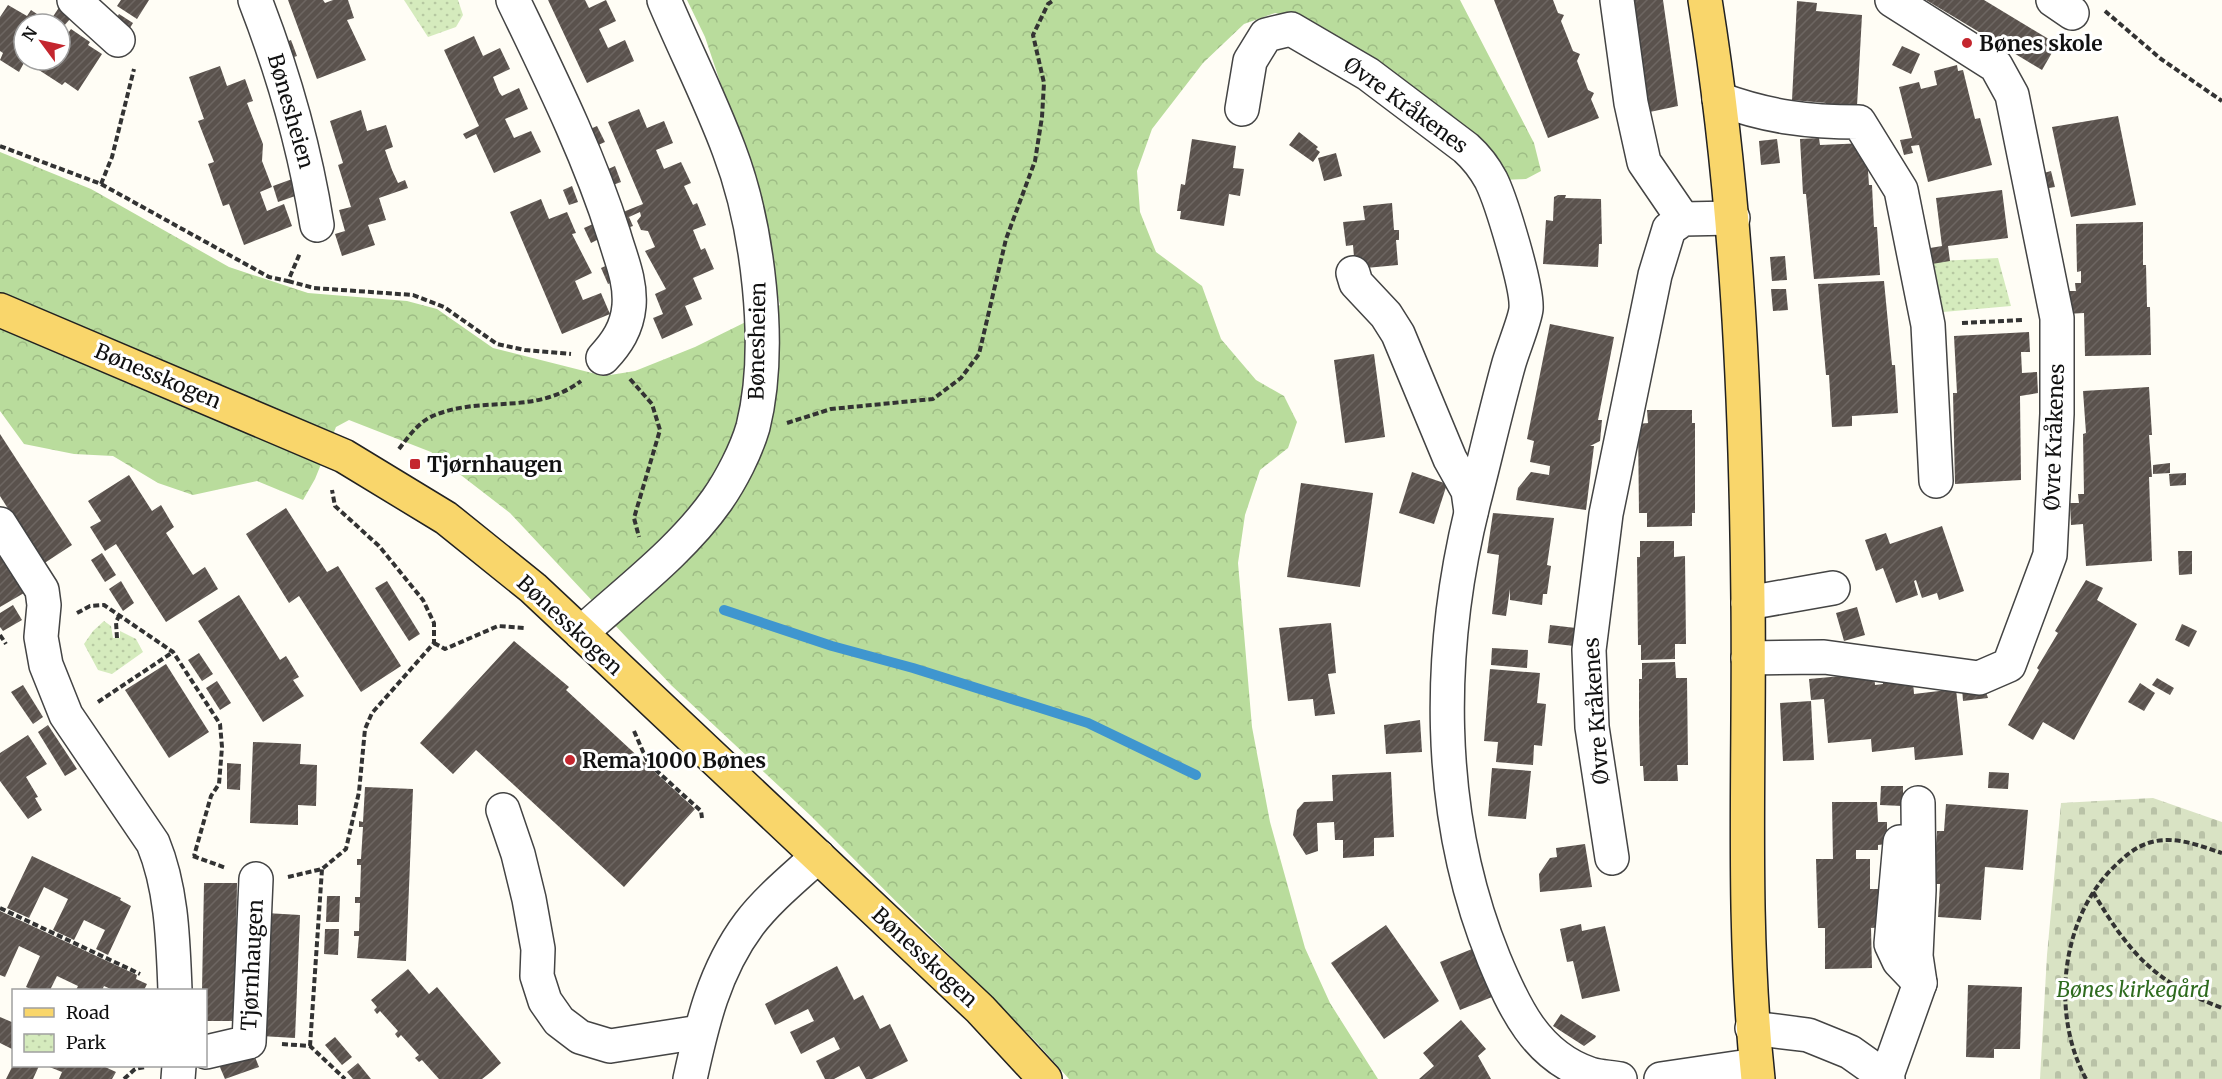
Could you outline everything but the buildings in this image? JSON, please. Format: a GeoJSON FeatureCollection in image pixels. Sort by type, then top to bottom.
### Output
{"type":"FeatureCollection","features":[{"type":"Feature","properties":{"kind":"main road"},"geometry":{"type":"LineString","coordinates":[[1705,0],[1733,218],[1744,382],[1748,603],[1749,949],[1752,1028],[1757,1072]]}},
{"type":"Feature","properties":{"kind":"main road","name":"Bønesskogen"},"geometry":{"type":"LineString","coordinates":[[0,310],[344,456],[446,518],[533,588],[980,1009],[1046,1079]]}},
{"type":"Feature","properties":{"kind":"street"},"geometry":{"type":"LineString","coordinates":[[74,0],[118,40]]}},
{"type":"Feature","properties":{"kind":"street","name":"Bønesheien"},"geometry":{"type":"LineString","coordinates":[[255,0],[270,40],[309,178],[317,225]]}},
{"type":"Feature","properties":{"kind":"street"},"geometry":{"type":"LineString","coordinates":[[513,0],[599,187],[628,281],[628,307],[623,331],[616,344],[603,358]]}},
{"type":"Feature","properties":{"kind":"street","name":"Bønesheien"},"geometry":{"type":"LineString","coordinates":[[581,633],[680,543],[717,500],[747,441],[759,398],[761,358],[757,265],[748,219],[729,151],[664,0]]}},
{"type":"Feature","properties":{"kind":"street"},"geometry":{"type":"LineString","coordinates":[[1617,0],[1631,103],[1644,162],[1683,219],[1733,218]]}},
{"type":"Feature","properties":{"kind":"street","name":"Øvre Kråkenes"},"geometry":{"type":"LineString","coordinates":[[1748,658],[1824,657],[1979,678],[2009,665],[2049,555],[2057,414],[2057,318],[2012,95],[1996,66],[1892,0]]}},
{"type":"Feature","properties":{"kind":"street","name":"Øvre Kråkenes"},"geometry":{"type":"LineString","coordinates":[[1242,109],[1250,61],[1266,35],[1291,29],[1368,74],[1439,127],[1480,161],[1491,180],[1522,283],[1526,311],[1507,370],[1471,512],[1451,630],[1447,690],[1450,777],[1461,850],[1482,929],[1509,996],[1532,1034],[1557,1057],[1590,1074],[1620,1079]]}},
{"type":"Feature","properties":{"kind":"street"},"geometry":{"type":"LineString","coordinates":[[1719,99],[1747,109],[1810,122],[1859,122],[1901,190],[1928,325],[1936,481]]}},
{"type":"Feature","properties":{"kind":"street","name":"Øvre Kråkenes"},"geometry":{"type":"LineString","coordinates":[[1612,858],[1593,727],[1590,625],[1606,514],[1655,275],[1669,229],[1683,219]]}},
{"type":"Feature","properties":{"kind":"street","name":"Øvre Kråkenes"},"geometry":{"type":"LineString","coordinates":[[1353,273],[1356,283],[1386,315],[1398,334],[1450,459],[1468,491],[1471,512]]}},
{"type":"Feature","properties":{"kind":"street"},"geometry":{"type":"LineString","coordinates":[[0,524],[42,590],[44,605],[41,637],[46,665],[66,715],[153,843],[161,862],[167,893],[161,984]]}},
{"type":"Feature","properties":{"kind":"street"},"geometry":{"type":"LineString","coordinates":[[1748,603],[1833,588]]}},
{"type":"Feature","properties":{"kind":"street"},"geometry":{"type":"LineString","coordinates":[[1752,1028],[1808,1035],[1850,1052],[1887,1078],[1920,983],[1916,956],[1919,890],[1910,809]]}},
{"type":"Feature","properties":{"kind":"street"},"geometry":{"type":"LineString","coordinates":[[503,810],[518,854],[529,899],[538,949],[537,976],[545,1001],[559,1022],[579,1037],[610,1046],[700,1032]]}},
{"type":"Feature","properties":{"kind":"street"},"geometry":{"type":"LineString","coordinates":[[690,1079],[700,1032],[717,978],[749,924],[818,856]]}},
{"type":"Feature","properties":{"kind":"street","name":"Tjørnhaugen"},"geometry":{"type":"LineString","coordinates":[[207,1052],[249,1042],[256,879]]}},
{"type":"Feature","properties":{"kind":"street"},"geometry":{"type":"LineString","coordinates":[[1661,1079],[1757,1072]]}},
{"type":"Feature","properties":{"kind":"path"},"geometry":{"type":"LineString","coordinates":[[747,441],[787,423],[831,409],[933,399],[961,378],[979,354],[1006,238],[1035,161],[1042,117],[1044,83],[1033,35],[1048,4],[1054,0]]}},
{"type":"Feature","properties":{"kind":"path"},"geometry":{"type":"LineString","coordinates":[[2063,7],[2103,9],[2161,59],[2222,101]]}},
{"type":"Feature","properties":{"kind":"path"},"geometry":{"type":"LineString","coordinates":[[101,184],[112,157],[135,64],[118,40]]}},
{"type":"Feature","properties":{"kind":"path"},"geometry":{"type":"LineString","coordinates":[[0,146],[101,184],[269,277],[314,288],[412,295],[444,307],[497,344],[525,350],[603,358],[631,379],[652,404],[660,430],[634,518],[639,538],[644,544]]}},
{"type":"Feature","properties":{"kind":"path"},"geometry":{"type":"LineString","coordinates":[[288,281],[294,264],[317,225]]}},
{"type":"Feature","properties":{"kind":"path"},"geometry":{"type":"LineString","coordinates":[[1928,325],[2057,318]]}},
{"type":"Feature","properties":{"kind":"path"},"geometry":{"type":"LineString","coordinates":[[378,475],[417,426],[434,415],[471,407],[520,405],[552,398],[579,383],[603,358]]}},
{"type":"Feature","properties":{"kind":"path"},"geometry":{"type":"LineString","coordinates":[[153,843],[256,879],[306,874],[322,869],[346,849],[359,792],[365,729],[372,713],[434,642],[434,623],[423,600],[379,546],[335,506],[332,485],[344,456]]}},
{"type":"Feature","properties":{"kind":"path"},"geometry":{"type":"LineString","coordinates":[[41,637],[58,623],[90,606],[104,605],[173,652],[216,717],[221,734],[219,784],[211,796],[193,856]]}},
{"type":"Feature","properties":{"kind":"path"},"geometry":{"type":"LineString","coordinates":[[117,638],[116,622],[119,616]]}},
{"type":"Feature","properties":{"kind":"path"},"geometry":{"type":"LineString","coordinates":[[434,642],[445,650],[498,626],[530,628]]}},
{"type":"Feature","properties":{"kind":"path"},"geometry":{"type":"LineString","coordinates":[[101,699],[173,652]]}},
{"type":"Feature","properties":{"kind":"path"},"geometry":{"type":"LineString","coordinates":[[636,723],[633,729],[648,763],[701,811],[702,818]]}},
{"type":"Feature","properties":{"kind":"path"},"geometry":{"type":"LineString","coordinates":[[2086,1079],[2071,1042],[2066,1002],[2067,962],[2076,927],[2093,892],[2105,874],[2130,851],[2155,841],[2180,840],[2222,853]]}},
{"type":"Feature","properties":{"kind":"path"},"geometry":{"type":"LineString","coordinates":[[310,1046],[322,869]]}},
{"type":"Feature","properties":{"kind":"path"},"geometry":{"type":"LineString","coordinates":[[2093,892],[2135,955],[2163,979],[2188,995],[2222,1008]]}},
{"type":"Feature","properties":{"kind":"path"},"geometry":{"type":"LineString","coordinates":[[0,908],[161,984]]}},
{"type":"Feature","properties":{"kind":"path"},"geometry":{"type":"LineString","coordinates":[[249,1042],[310,1046],[345,1079]]}},
{"type":"Feature","properties":{"kind":"path"},"geometry":{"type":"LineString","coordinates":[[124,1079],[135,1069],[170,1070]]}},
{"type":"Feature","properties":{"kind":"green space"},"geometry":{"type":"Polygon","coordinates":[[[404,0],[458,0],[463,15],[456,27],[428,37],[404,0]]]}},
{"type":"Feature","properties":{"kind":"green space"},"geometry":{"type":"Polygon","coordinates":[[[687,0],[1460,0],[1534,143],[1541,171],[1526,179],[1501,180],[1384,70],[1311,21],[1275,13],[1244,24],[1203,63],[1152,129],[1137,171],[1140,212],[1156,252],[1202,286],[1221,339],[1256,380],[1284,396],[1297,422],[1288,448],[1260,470],[1245,515],[1238,563],[1252,727],[1270,822],[1305,948],[1330,1003],[1378,1079],[1069,1079],[1038,1044],[811,816],[671,685],[510,513],[431,452],[349,420],[336,427],[315,479],[303,500],[257,481],[193,495],[158,483],[113,456],[74,454],[24,444],[0,411],[0,152],[91,189],[229,267],[308,293],[407,301],[437,309],[493,348],[604,376],[635,371],[695,347],[780,305],[771,270],[765,216],[705,37],[687,0]]]}},
{"type":"Feature","properties":{"kind":"green space"},"geometry":{"type":"Polygon","coordinates":[[[1998,258],[2011,306],[1909,315],[1901,263],[1998,258]]]}},
{"type":"Feature","properties":{"kind":"green space"},"geometry":{"type":"Polygon","coordinates":[[[104,621],[111,626],[113,638],[120,638],[120,631],[136,639],[143,652],[112,674],[98,670],[84,644],[104,621]]]}},
{"type":"Feature","properties":{"kind":"green space","name":"Bønes kirkegård"},"geometry":{"type":"Polygon","coordinates":[[[2153,798],[2222,822],[2222,1079],[2040,1079],[2047,955],[2061,803],[2153,798]]]}},
{"type":"Feature","properties":{"kind":"waterway"},"geometry":{"type":"LineString","coordinates":[[724,610],[832,646],[913,668],[1088,723],[1196,775]]}},
{"type":"Feature","properties":{"kind":"place","name":"Bønes skole"},"geometry":{"type":"Point","coordinates":[1967,43]}},
{"type":"Feature","properties":{"kind":"place","name":"Tjørnhaugen"},"geometry":{"type":"Point","coordinates":[415,464]}},
{"type":"Feature","properties":{"kind":"place","name":"Rema 1000 Bønes"},"geometry":{"type":"Point","coordinates":[570,760]}}]}
